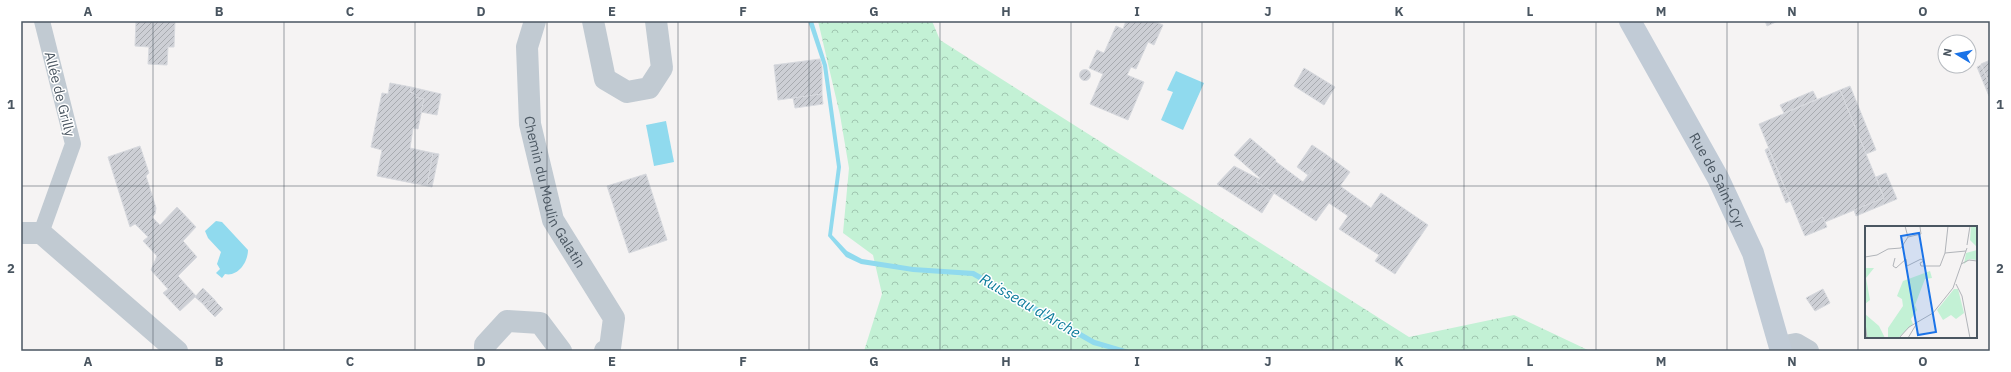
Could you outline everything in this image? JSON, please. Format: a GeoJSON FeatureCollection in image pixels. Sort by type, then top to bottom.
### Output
{"type":"FeatureCollection","features":[{"type":"Feature","properties":{"kind":"main road","name":"Rue de Saint-Cyr"},"geometry":{"type":"LineString","coordinates":[[1630,21],[1718,178],[1753,253],[1780,349]]}},
{"type":"Feature","properties":{"kind":"street","name":"Chemin du Moulin Galatin"},"geometry":{"type":"LineString","coordinates":[[535,21],[527,47],[530,124],[553,220],[614,318],[610,348],[606,351]]}},
{"type":"Feature","properties":{"kind":"street"},"geometry":{"type":"LineString","coordinates":[[593,21],[605,79],[627,92],[649,88],[662,68],[656,21]]}},
{"type":"Feature","properties":{"kind":"street","name":"Allée de Grilly"},"geometry":{"type":"LineString","coordinates":[[31,233],[177,351]]}},
{"type":"Feature","properties":{"kind":"street"},"geometry":{"type":"LineString","coordinates":[[485,351],[485,345],[507,321],[540,323],[561,351]]}},
{"type":"Feature","properties":{"kind":"street"},"geometry":{"type":"LineString","coordinates":[[1780,349],[1796,344],[1808,351]]}},
{"type":"Feature","properties":{"kind":"lane","name":"Allée de Grilly"},"geometry":{"type":"LineString","coordinates":[[31,233],[73,144],[42,21]]}},
{"type":"Feature","properties":{"kind":"green space"},"geometry":{"type":"Polygon","coordinates":[[[818,21],[932,21],[940,40],[1409,337],[1514,315],[1590,351],[864,351],[882,294],[873,255],[843,233],[849,168],[840,115],[818,21]]]}},
{"type":"Feature","properties":{"kind":"water","name":"Ruisseau d'Arche"},"geometry":{"type":"Polygon","coordinates":[[[808,21],[813,21],[827,65],[841,167],[832,235],[847,251],[862,259],[913,267],[974,271],[1095,340],[1132,351],[1116,351],[1093,345],[972,276],[913,272],[861,264],[846,257],[828,236],[837,167],[823,66],[808,21]]]}},
{"type":"Feature","properties":{"kind":"water"},"geometry":{"type":"Polygon","coordinates":[[[1176,71],[1204,83],[1183,130],[1161,120],[1173,92],[1167,90],[1176,71]]]}},
{"type":"Feature","properties":{"kind":"water"},"geometry":{"type":"Polygon","coordinates":[[[666,121],[674,162],[654,166],[646,125],[666,121]]]}},
{"type":"Feature","properties":{"kind":"water"},"geometry":{"type":"Polygon","coordinates":[[[216,221],[222,222],[248,250],[248,255],[241,268],[234,273],[225,274],[222,278],[216,273],[220,269],[217,264],[221,252],[208,238],[205,231],[216,221]]]}},
{"type":"Feature","properties":{"kind":"building"},"geometry":{"type":"Polygon","coordinates":[[[136,21],[175,21],[174,47],[168,47],[167,65],[148,64],[149,47],[135,46],[136,21]]]}},
{"type":"Feature","properties":{"kind":"building"},"geometry":{"type":"Polygon","coordinates":[[[1126,21],[1153,21],[1163,25],[1154,45],[1148,42],[1136,69],[1131,67],[1127,75],[1144,82],[1128,120],[1090,104],[1103,74],[1089,68],[1097,50],[1104,53],[1116,26],[1123,29],[1126,21]]]}},
{"type":"Feature","properties":{"kind":"building"},"geometry":{"type":"Polygon","coordinates":[[[1765,21],[1778,21],[1767,26],[1765,21]]]}},
{"type":"Feature","properties":{"kind":"building"},"geometry":{"type":"Polygon","coordinates":[[[820,59],[822,67],[822,94],[778,100],[774,65],[820,59]]]}},
{"type":"Feature","properties":{"kind":"building"},"geometry":{"type":"Polygon","coordinates":[[[1990,60],[1990,85],[1981,64],[1990,60]]]}},
{"type":"Feature","properties":{"kind":"building"},"geometry":{"type":"Polygon","coordinates":[[[1981,65],[1990,85],[1989,96],[1977,67],[1981,65]]]}},
{"type":"Feature","properties":{"kind":"building"},"geometry":{"type":"Polygon","coordinates":[[[1304,68],[1335,87],[1324,105],[1294,86],[1304,68]]]}},
{"type":"Feature","properties":{"kind":"building"},"geometry":{"type":"Polygon","coordinates":[[[1085,69],[1089,71],[1091,75],[1089,79],[1085,81],[1081,79],[1079,75],[1081,71],[1085,69]]]}},
{"type":"Feature","properties":{"kind":"building"},"geometry":{"type":"Polygon","coordinates":[[[390,83],[411,87],[410,92],[416,94],[415,97],[424,99],[418,129],[413,128],[410,148],[433,153],[427,186],[377,176],[382,150],[371,147],[382,93],[388,94],[390,83]]]}},
{"type":"Feature","properties":{"kind":"building"},"geometry":{"type":"Polygon","coordinates":[[[1850,86],[1876,150],[1866,154],[1840,90],[1850,86]]]}},
{"type":"Feature","properties":{"kind":"building"},"geometry":{"type":"Polygon","coordinates":[[[411,87],[441,94],[437,115],[421,112],[424,99],[415,97],[416,94],[410,92],[411,87]]]}},
{"type":"Feature","properties":{"kind":"building"},"geometry":{"type":"Polygon","coordinates":[[[1840,90],[1884,198],[1825,222],[1823,217],[1801,227],[1759,124],[1840,90]]]}},
{"type":"Feature","properties":{"kind":"building"},"geometry":{"type":"Polygon","coordinates":[[[1813,91],[1817,99],[1784,113],[1780,105],[1813,91]]]}},
{"type":"Feature","properties":{"kind":"building"},"geometry":{"type":"Polygon","coordinates":[[[822,94],[823,104],[795,108],[793,98],[822,94]]]}},
{"type":"Feature","properties":{"kind":"building"},"geometry":{"type":"Polygon","coordinates":[[[1250,138],[1276,160],[1260,178],[1234,155],[1250,138]]]}},
{"type":"Feature","properties":{"kind":"building"},"geometry":{"type":"Polygon","coordinates":[[[1312,145],[1324,153],[1308,175],[1297,167],[1312,145]]]}},
{"type":"Feature","properties":{"kind":"building"},"geometry":{"type":"Polygon","coordinates":[[[140,146],[149,173],[146,176],[156,208],[155,214],[152,217],[160,225],[177,207],[196,227],[183,241],[197,257],[178,276],[196,296],[180,311],[163,293],[168,289],[151,270],[157,256],[143,241],[148,237],[135,224],[130,227],[108,157],[140,146]]]}},
{"type":"Feature","properties":{"kind":"building"},"geometry":{"type":"Polygon","coordinates":[[[1768,148],[1790,201],[1786,203],[1765,150],[1768,148]]]}},
{"type":"Feature","properties":{"kind":"building"},"geometry":{"type":"Polygon","coordinates":[[[433,153],[439,154],[432,187],[427,186],[433,153]]]}},
{"type":"Feature","properties":{"kind":"building"},"geometry":{"type":"Polygon","coordinates":[[[1324,153],[1350,172],[1340,186],[1371,208],[1381,193],[1428,225],[1395,274],[1375,261],[1379,255],[1339,229],[1348,216],[1329,203],[1316,221],[1257,182],[1275,161],[1303,182],[1324,153]]]}},
{"type":"Feature","properties":{"kind":"building"},"geometry":{"type":"Polygon","coordinates":[[[1234,166],[1259,179],[1257,182],[1274,193],[1262,213],[1217,184],[1234,166]]]}},
{"type":"Feature","properties":{"kind":"building"},"geometry":{"type":"Polygon","coordinates":[[[1886,173],[1897,199],[1856,216],[1854,210],[1884,198],[1876,177],[1886,173]]]}},
{"type":"Feature","properties":{"kind":"building"},"geometry":{"type":"Polygon","coordinates":[[[646,174],[667,240],[629,253],[607,186],[646,174]]]}},
{"type":"Feature","properties":{"kind":"building"},"geometry":{"type":"Polygon","coordinates":[[[1823,217],[1827,227],[1805,236],[1801,227],[1823,217]]]}},
{"type":"Feature","properties":{"kind":"building"},"geometry":{"type":"Polygon","coordinates":[[[203,288],[214,299],[203,304],[195,297],[203,288]]]}},
{"type":"Feature","properties":{"kind":"building"},"geometry":{"type":"Polygon","coordinates":[[[1823,289],[1830,303],[1815,311],[1806,298],[1823,289]]]}},
{"type":"Feature","properties":{"kind":"building"},"geometry":{"type":"Polygon","coordinates":[[[214,299],[217,303],[209,311],[203,304],[214,299]]]}},
{"type":"Feature","properties":{"kind":"building"},"geometry":{"type":"Polygon","coordinates":[[[217,303],[223,309],[215,317],[209,311],[217,303]]]}}]}
